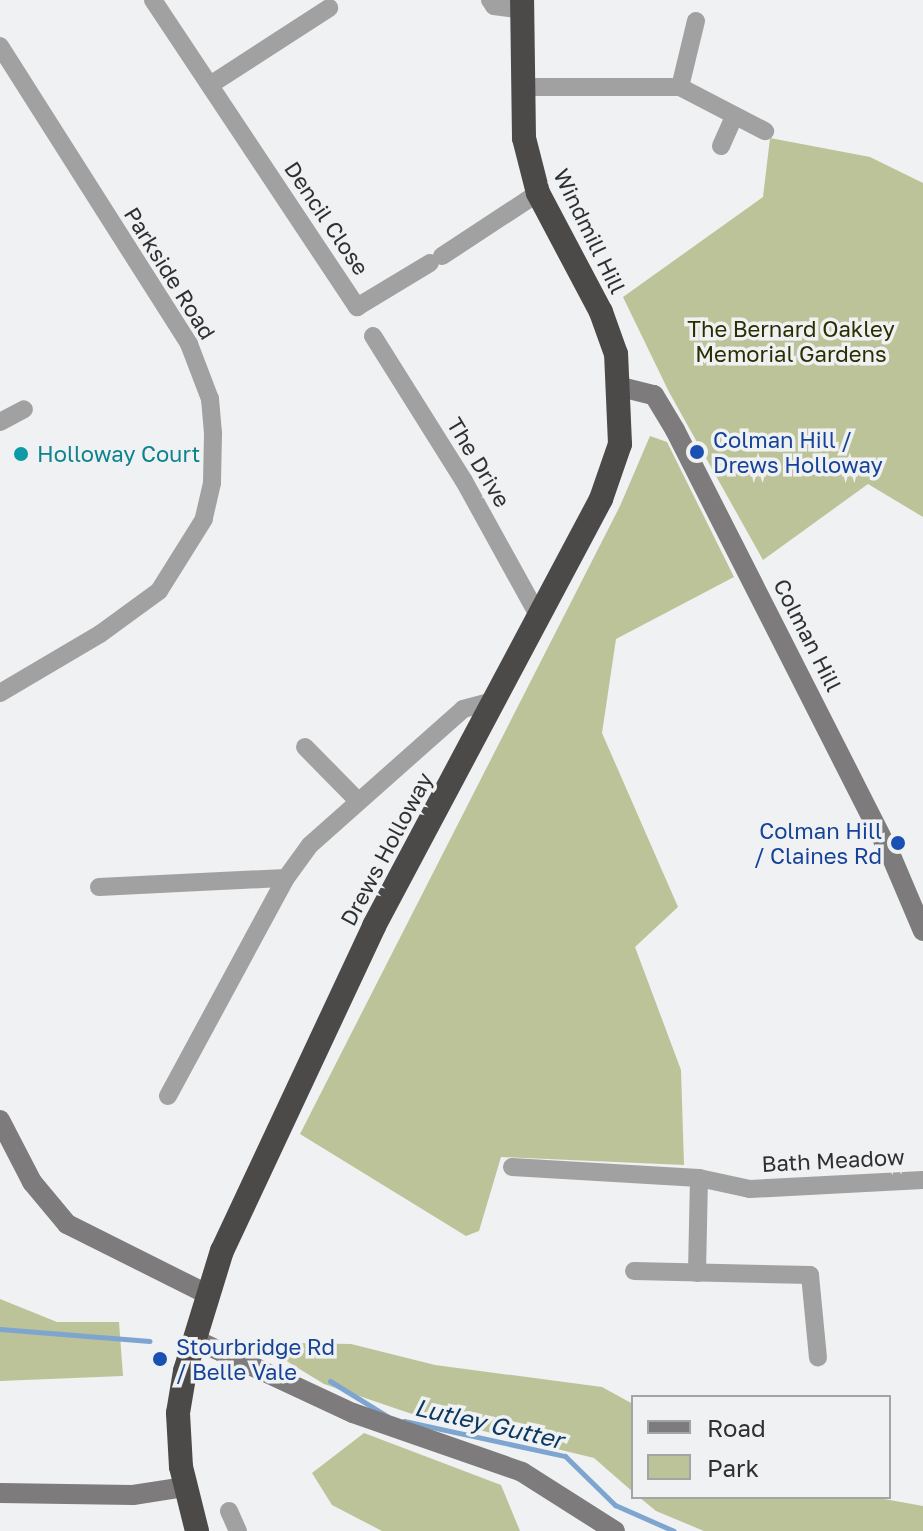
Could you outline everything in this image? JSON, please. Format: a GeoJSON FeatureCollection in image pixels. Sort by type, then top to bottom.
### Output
{"type":"FeatureCollection","features":[{"type":"Feature","properties":{"kind":"highway","name":"Windmill Hill"},"geometry":{"type":"LineString","coordinates":[[522,5],[524,138],[538,193],[601,312],[621,387]]}},
{"type":"Feature","properties":{"kind":"highway","name":"Drews Holloway"},"geometry":{"type":"LineString","coordinates":[[197,1531],[185,1487],[178,1413],[207,1294],[374,926],[601,499],[620,444],[621,387]]}},
{"type":"Feature","properties":{"kind":"street","name":"Dencil Close"},"geometry":{"type":"LineString","coordinates":[[153,0],[357,307],[538,193]]}},
{"type":"Feature","properties":{"kind":"street"},"geometry":{"type":"LineString","coordinates":[[490,0],[494,6],[522,5]]}},
{"type":"Feature","properties":{"kind":"street"},"geometry":{"type":"LineString","coordinates":[[210,85],[329,8]]}},
{"type":"Feature","properties":{"kind":"street"},"geometry":{"type":"LineString","coordinates":[[680,87],[696,21]]}},
{"type":"Feature","properties":{"kind":"street","name":"Parkside Road"},"geometry":{"type":"LineString","coordinates":[[0,46],[189,344],[210,399],[213,434],[212,483],[204,519],[159,591],[100,634],[0,693]]}},
{"type":"Feature","properties":{"kind":"street"},"geometry":{"type":"LineString","coordinates":[[522,87],[680,87],[765,131]]}},
{"type":"Feature","properties":{"kind":"street"},"geometry":{"type":"LineString","coordinates":[[721,146],[734,117]]}},
{"type":"Feature","properties":{"kind":"street","name":"The Drive"},"geometry":{"type":"LineString","coordinates":[[373,336],[464,481],[538,615]]}},
{"type":"Feature","properties":{"kind":"street","name":"Colman Hill"},"geometry":{"type":"LineString","coordinates":[[621,387],[654,395],[675,430],[921,918]]}},
{"type":"Feature","properties":{"kind":"street"},"geometry":{"type":"LineString","coordinates":[[0,422],[24,409]]}},
{"type":"Feature","properties":{"kind":"street"},"geometry":{"type":"LineString","coordinates":[[168,1096],[286,878],[310,845],[357,800],[463,709],[493,701]]}},
{"type":"Feature","properties":{"kind":"street"},"geometry":{"type":"LineString","coordinates":[[305,747],[357,800]]}},
{"type":"Feature","properties":{"kind":"street"},"geometry":{"type":"LineString","coordinates":[[99,887],[286,878]]}},
{"type":"Feature","properties":{"kind":"street"},"geometry":{"type":"LineString","coordinates":[[0,1120],[32,1182],[67,1224],[207,1294]]}},
{"type":"Feature","properties":{"kind":"street","name":"Bath Meadow"},"geometry":{"type":"LineString","coordinates":[[512,1167],[699,1178],[750,1189],[923,1180]]}},
{"type":"Feature","properties":{"kind":"street"},"geometry":{"type":"LineString","coordinates":[[697,1273],[699,1178]]}},
{"type":"Feature","properties":{"kind":"street"},"geometry":{"type":"LineString","coordinates":[[634,1271],[810,1275],[818,1358]]}},
{"type":"Feature","properties":{"kind":"street"},"geometry":{"type":"LineString","coordinates":[[194,1339],[353,1413],[522,1472],[615,1531]]}},
{"type":"Feature","properties":{"kind":"street"},"geometry":{"type":"LineString","coordinates":[[0,1493],[133,1495],[185,1487]]}},
{"type":"Feature","properties":{"kind":"street"},"geometry":{"type":"LineString","coordinates":[[229,1511],[238,1531]]}},
{"type":"Feature","properties":{"kind":"green space","name":"The Bernard Oakley Memorial Gardens"},"geometry":{"type":"Polygon","coordinates":[[[770,138],[870,157],[923,183],[923,517],[868,484],[763,560],[669,392],[623,297],[763,197],[770,138]]]}},
{"type":"Feature","properties":{"kind":"green space"},"geometry":{"type":"Polygon","coordinates":[[[650,436],[667,442],[734,577],[616,639],[602,733],[678,907],[635,947],[681,1070],[684,1165],[501,1157],[479,1231],[466,1236],[300,1134],[620,506],[650,436]]]}},
{"type":"Feature","properties":{"kind":"green space"},"geometry":{"type":"Polygon","coordinates":[[[0,1299],[57,1322],[119,1322],[123,1376],[0,1381],[0,1299]]]}},
{"type":"Feature","properties":{"kind":"green space"},"geometry":{"type":"Polygon","coordinates":[[[293,1343],[351,1344],[435,1365],[602,1387],[631,1403],[631,1490],[594,1458],[409,1413],[324,1384],[270,1351],[293,1343]]]}},
{"type":"Feature","properties":{"kind":"green space"},"geometry":{"type":"Polygon","coordinates":[[[364,1433],[501,1485],[520,1531],[382,1531],[332,1505],[312,1473],[364,1433]]]}},
{"type":"Feature","properties":{"kind":"green space"},"geometry":{"type":"Polygon","coordinates":[[[641,1499],[884,1499],[923,1506],[923,1531],[704,1531],[656,1511],[641,1499]]]}},
{"type":"Feature","properties":{"kind":"waterway","name":"Lutley Gutter"},"geometry":{"type":"LineString","coordinates":[[0,1329],[150,1341]]}},
{"type":"Feature","properties":{"kind":"waterway","name":"Lutley Gutter"},"geometry":{"type":"LineString","coordinates":[[330,1381],[387,1416]]}},
{"type":"Feature","properties":{"kind":"waterway","name":"Lutley Gutter"},"geometry":{"type":"LineString","coordinates":[[404,1421],[565,1456],[615,1505],[674,1531]]}},
{"type":"Feature","properties":{"kind":"place","name":"Colman Hill / Drews Holloway"},"geometry":{"type":"Point","coordinates":[697,452]}},
{"type":"Feature","properties":{"kind":"place","name":"Holloway Court"},"geometry":{"type":"Point","coordinates":[21,454]}},
{"type":"Feature","properties":{"kind":"place","name":"Colman Hill / Claines Rd"},"geometry":{"type":"Point","coordinates":[898,843]}},
{"type":"Feature","properties":{"kind":"place","name":"Stourbridge Rd / Belle Vale"},"geometry":{"type":"Point","coordinates":[160,1359]}}]}
